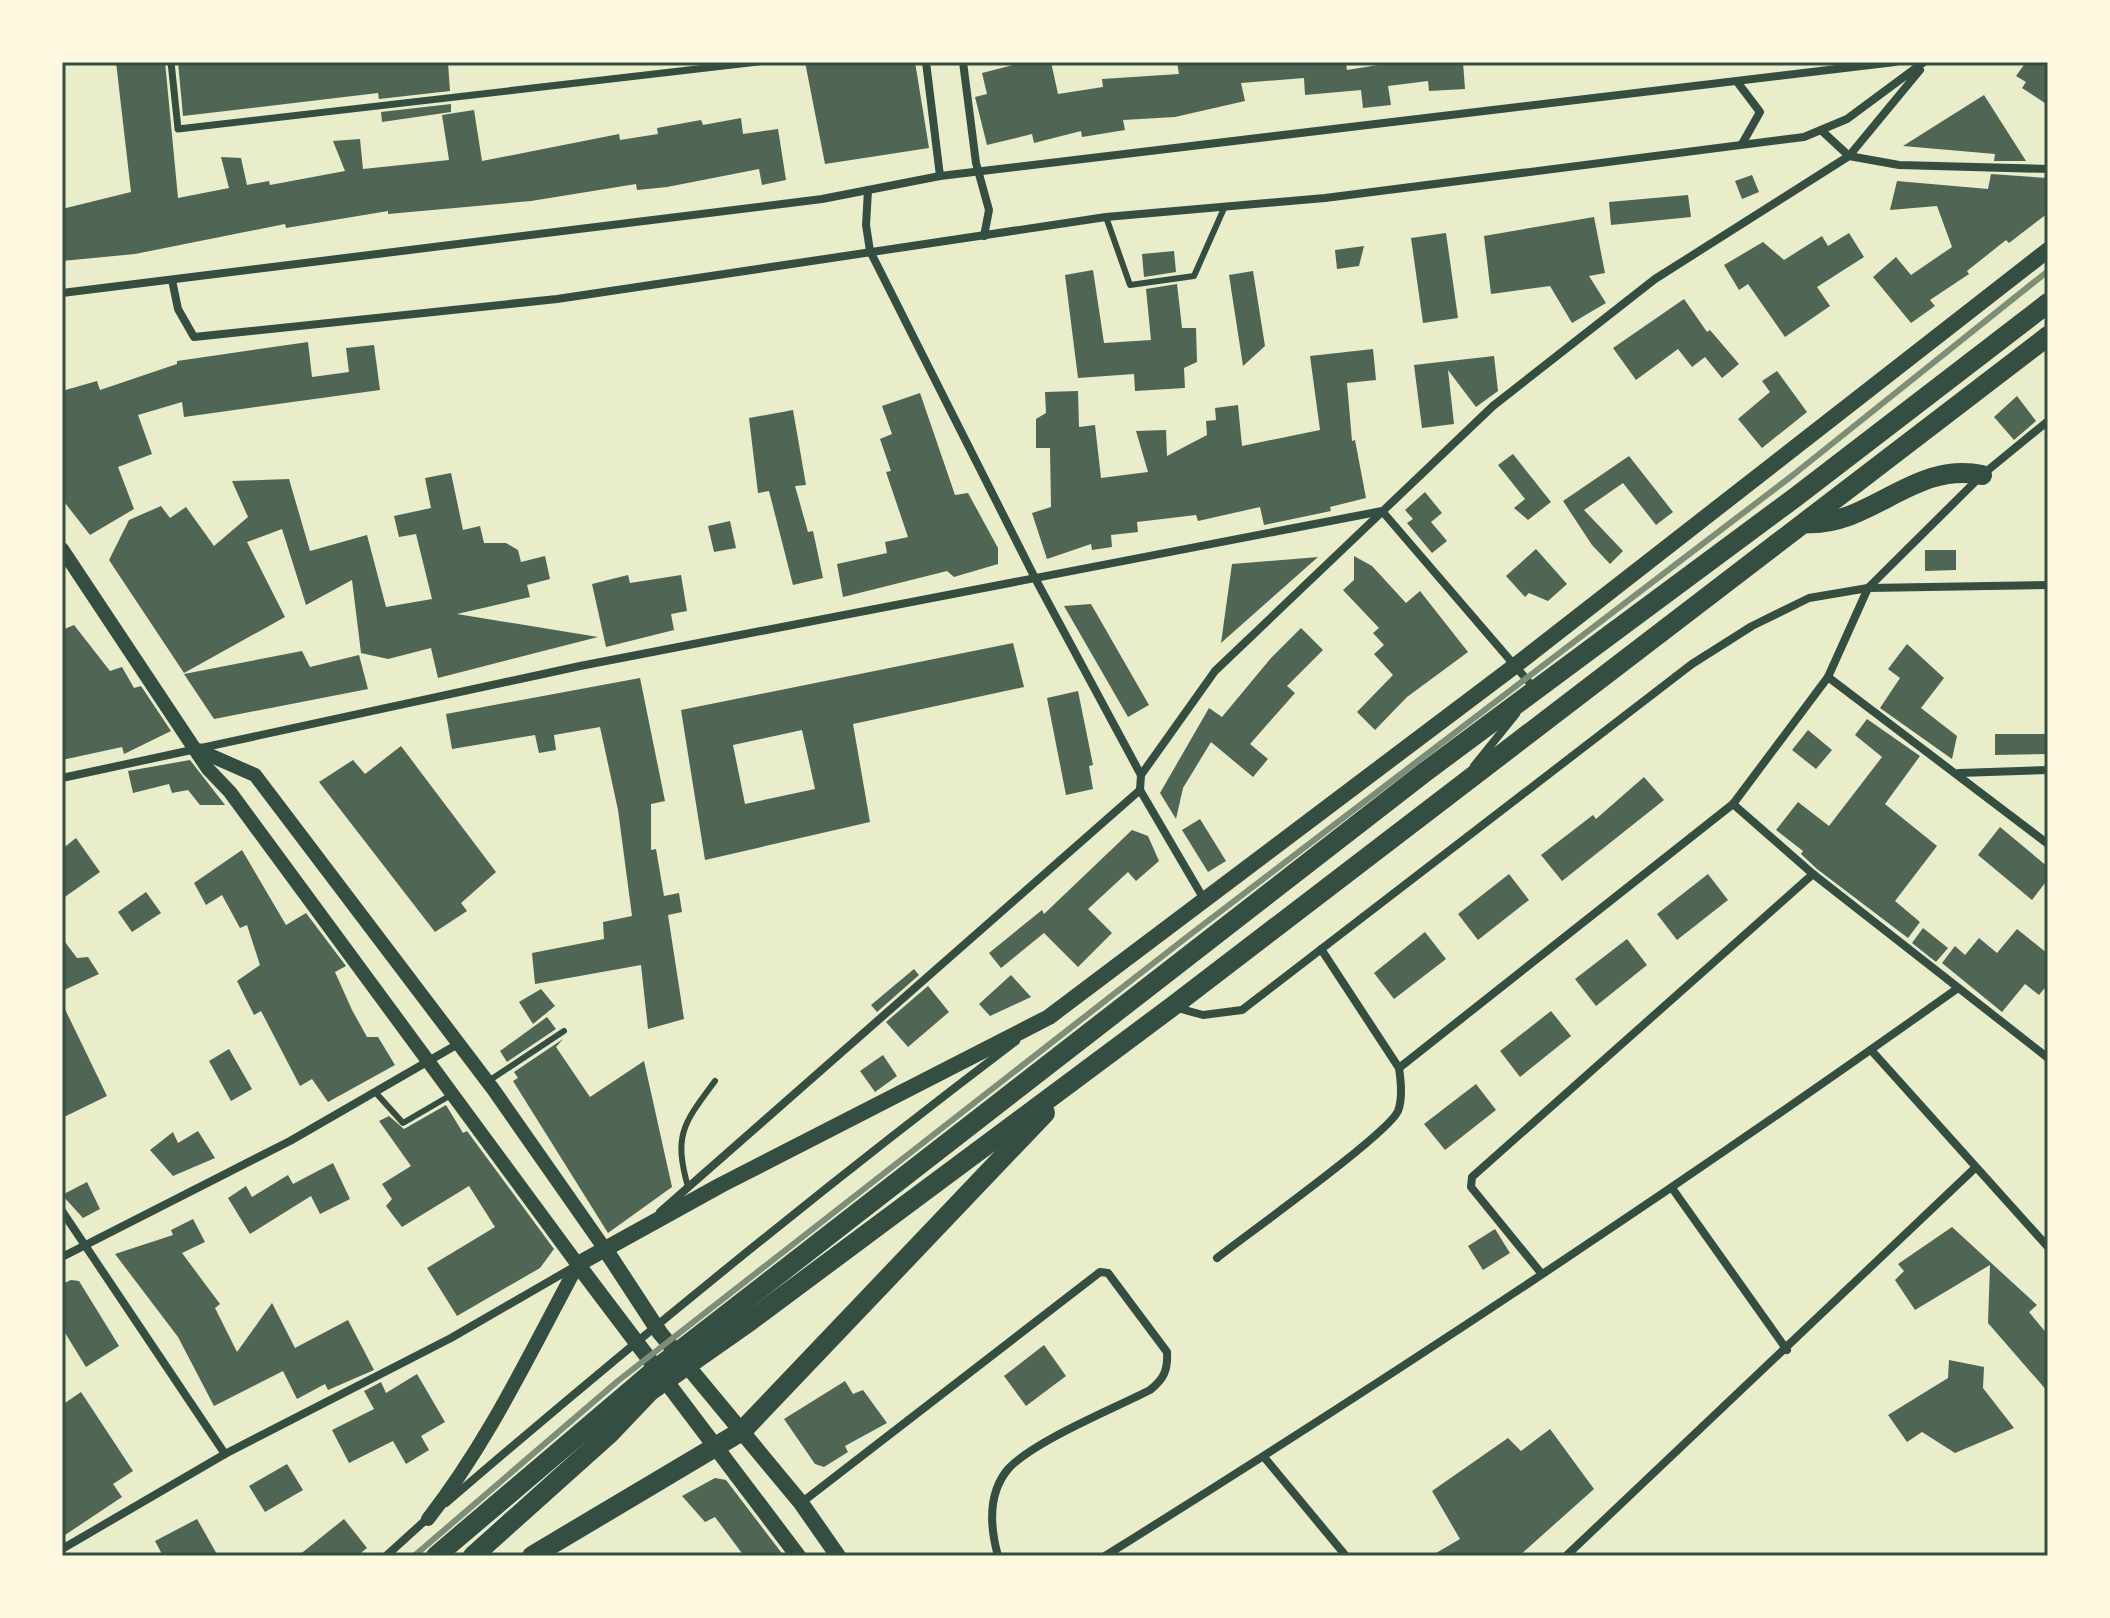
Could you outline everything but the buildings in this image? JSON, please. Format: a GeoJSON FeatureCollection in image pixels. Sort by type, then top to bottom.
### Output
{"type":"FeatureCollection","features":[{"type":"Feature","properties":{"kind":"main road"},"geometry":{"type":"LineString","coordinates":[[798,1556],[580,1267],[640,1229],[1049,1017],[1516,665],[2048,250]]}},
{"type":"Feature","properties":{"kind":"main road"},"geometry":{"type":"LineString","coordinates":[[436,1556],[650,1374],[1413,781],[1797,496],[2048,303]]}},
{"type":"Feature","properties":{"kind":"main road"},"geometry":{"type":"LineString","coordinates":[[473,1556],[609,1434],[650,1391],[750,1321],[1173,1006],[2048,336]]}},
{"type":"Feature","properties":{"kind":"main road"},"geometry":{"type":"LineString","coordinates":[[1805,523],[1825,525],[1840,521],[1907,485],[1947,474],[1982,475]]}},
{"type":"Feature","properties":{"kind":"main road"},"geometry":{"type":"LineString","coordinates":[[532,1556],[742,1431],[1085,1071]]}},
{"type":"Feature","properties":{"kind":"main road"},"geometry":{"type":"LineString","coordinates":[[605,1250],[660,1333],[801,1503],[838,1556]]}},
{"type":"Feature","properties":{"kind":"street"},"geometry":{"type":"LineString","coordinates":[[171,62],[178,129],[758,62]]}},
{"type":"Feature","properties":{"kind":"street"},"geometry":{"type":"LineString","coordinates":[[926,62],[940,176]]}},
{"type":"Feature","properties":{"kind":"street"},"geometry":{"type":"LineString","coordinates":[[963,62],[979,172],[989,210],[984,236]]}},
{"type":"Feature","properties":{"kind":"street"},"geometry":{"type":"LineString","coordinates":[[62,293],[822,199],[940,176],[1895,62]]}},
{"type":"Feature","properties":{"kind":"street"},"geometry":{"type":"LineString","coordinates":[[172,280],[178,309],[194,337],[557,299],[1106,217],[1325,198],[1804,137],[1822,131],[1872,102],[1926,62]]}},
{"type":"Feature","properties":{"kind":"street"},"geometry":{"type":"LineString","coordinates":[[1205,902],[1140,790],[1141,775],[1215,671],[1493,406],[1632,296],[1849,156],[1926,62]]}},
{"type":"Feature","properties":{"kind":"street"},"geometry":{"type":"LineString","coordinates":[[1738,83],[1760,112],[1742,144]]}},
{"type":"Feature","properties":{"kind":"street"},"geometry":{"type":"LineString","coordinates":[[1822,131],[1849,156],[1899,165],[2048,169]]}},
{"type":"Feature","properties":{"kind":"street"},"geometry":{"type":"LineString","coordinates":[[868,190],[866,225],[870,251],[1036,580],[1141,775]]}},
{"type":"Feature","properties":{"kind":"street"},"geometry":{"type":"LineString","coordinates":[[1399,1068],[1733,804],[1828,677],[1868,588],[1982,475],[2048,421]]}},
{"type":"Feature","properties":{"kind":"street"},"geometry":{"type":"LineString","coordinates":[[62,778],[580,666],[1382,511]]}},
{"type":"Feature","properties":{"kind":"street"},"geometry":{"type":"LineString","coordinates":[[1382,511],[1536,691],[1445,800]]}},
{"type":"Feature","properties":{"kind":"street"},"geometry":{"type":"LineString","coordinates":[[62,549],[198,750],[580,1267]]}},
{"type":"Feature","properties":{"kind":"street"},"geometry":{"type":"LineString","coordinates":[[1173,1006],[1203,1015],[1242,1010],[1692,664],[1752,626],[1809,598],[1868,588],[2048,585]]}},
{"type":"Feature","properties":{"kind":"street"},"geometry":{"type":"LineString","coordinates":[[1828,677],[2048,844]]}},
{"type":"Feature","properties":{"kind":"street"},"geometry":{"type":"LineString","coordinates":[[198,750],[255,775],[487,1082],[605,1250]]}},
{"type":"Feature","properties":{"kind":"street"},"geometry":{"type":"LineString","coordinates":[[1958,773],[2048,770]]}},
{"type":"Feature","properties":{"kind":"street"},"geometry":{"type":"LineString","coordinates":[[640,1229],[1140,790]]}},
{"type":"Feature","properties":{"kind":"street"},"geometry":{"type":"LineString","coordinates":[[1733,804],[1813,874],[2048,1058]]}},
{"type":"Feature","properties":{"kind":"street"},"geometry":{"type":"LineString","coordinates":[[1541,1273],[1471,1187],[1472,1177],[1813,874]]}},
{"type":"Feature","properties":{"kind":"street"},"geometry":{"type":"LineString","coordinates":[[1217,1258],[1389,1123],[1398,1110],[1402,1084],[1399,1068],[1321,949]]}},
{"type":"Feature","properties":{"kind":"street"},"geometry":{"type":"LineString","coordinates":[[1105,1556],[1264,1457],[1672,1188],[1958,988]]}},
{"type":"Feature","properties":{"kind":"street"},"geometry":{"type":"LineString","coordinates":[[386,1556],[605,1367],[878,1145],[1049,1017]]}},
{"type":"Feature","properties":{"kind":"street"},"geometry":{"type":"LineString","coordinates":[[62,1257],[376,1093],[458,1044]]}},
{"type":"Feature","properties":{"kind":"street"},"geometry":{"type":"LineString","coordinates":[[1871,1050],[2048,1247]]}},
{"type":"Feature","properties":{"kind":"street"},"geometry":{"type":"LineString","coordinates":[[1566,1556],[1787,1350],[1975,1168]]}},
{"type":"Feature","properties":{"kind":"street"},"geometry":{"type":"LineString","coordinates":[[1672,1188],[1787,1350]]}},
{"type":"Feature","properties":{"kind":"street"},"geometry":{"type":"LineString","coordinates":[[62,1211],[225,1454]]}},
{"type":"Feature","properties":{"kind":"street"},"geometry":{"type":"LineString","coordinates":[[428,1519],[464,1471],[496,1418],[580,1267]]}},
{"type":"Feature","properties":{"kind":"street"},"geometry":{"type":"LineString","coordinates":[[62,1549],[225,1454],[451,1338],[580,1267]]}},
{"type":"Feature","properties":{"kind":"street"},"geometry":{"type":"LineString","coordinates":[[801,1503],[1100,1272],[1108,1273],[1167,1352],[1168,1366],[1163,1380],[1150,1390],[1036,1449],[1009,1469],[993,1499],[990,1530],[998,1556]]}},
{"type":"Feature","properties":{"kind":"street"},"geometry":{"type":"LineString","coordinates":[[1264,1457],[1346,1556]]}},
{"type":"Feature","properties":{"kind":"lane"},"geometry":{"type":"LineString","coordinates":[[1106,217],[1130,285],[1194,276],[1225,206]]}},
{"type":"Feature","properties":{"kind":"lane"},"geometry":{"type":"LineString","coordinates":[[487,1082],[564,1031]]}},
{"type":"Feature","properties":{"kind":"lane"},"geometry":{"type":"LineString","coordinates":[[688,1187],[678,1153],[686,1120],[715,1081]]}},
{"type":"Feature","properties":{"kind":"lane"},"geometry":{"type":"LineString","coordinates":[[376,1093],[403,1123],[454,1094]]}},
{"type":"Feature","properties":{"kind":"railway"},"geometry":{"type":"LineString","coordinates":[[414,1556],[619,1380],[1187,937],[1793,475],[2048,271]]}}]}
